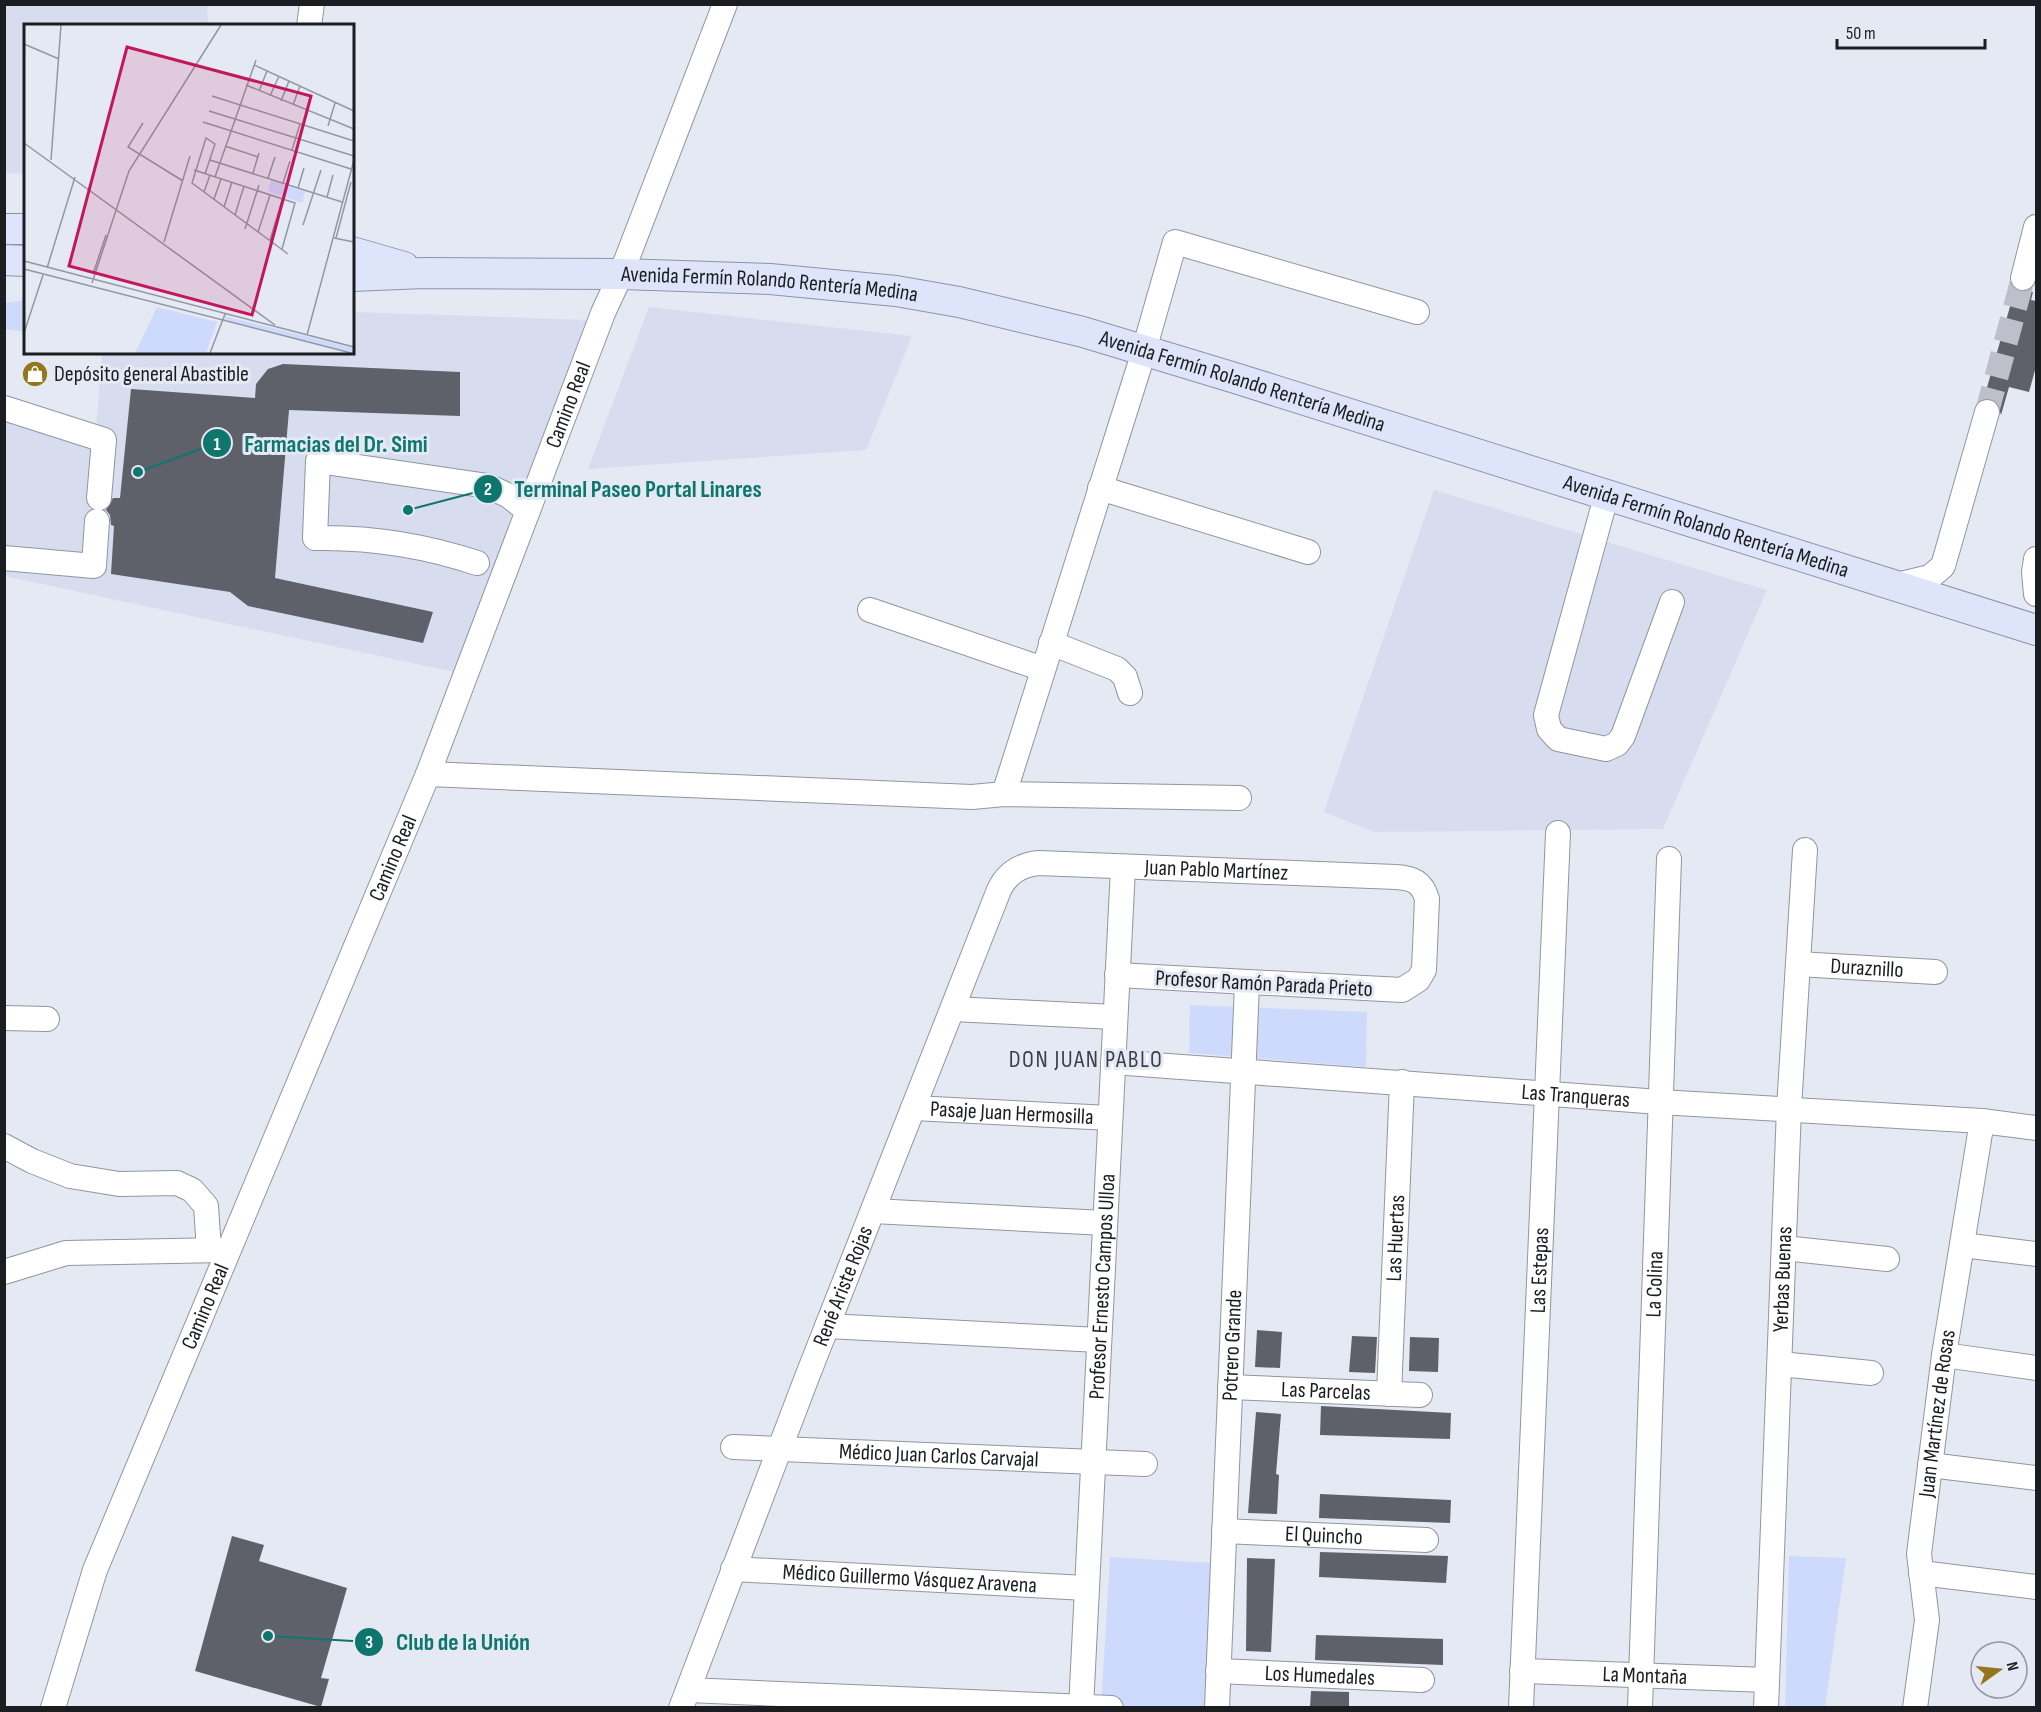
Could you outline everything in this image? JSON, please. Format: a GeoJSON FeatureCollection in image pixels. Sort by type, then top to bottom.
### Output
{"type":"FeatureCollection","features":[{"type":"Feature","properties":{"kind":"main road","name":"Avenida Fermín Rolando Rentería Medina"},"geometry":{"type":"LineString","coordinates":[[354,257],[424,273],[621,274],[770,279],[896,291],[1021,315],[2037,630]]}},
{"type":"Feature","properties":{"kind":"street"},"geometry":{"type":"LineString","coordinates":[[309,24],[312,4]]}},
{"type":"Feature","properties":{"kind":"street","name":"Camino Real"},"geometry":{"type":"LineString","coordinates":[[53,1707],[95,1570],[218,1250],[428,774],[609,297],[621,274],[725,4]]}},
{"type":"Feature","properties":{"kind":"street"},"geometry":{"type":"LineString","coordinates":[[2023,278],[2037,227]]}},
{"type":"Feature","properties":{"kind":"street"},"geometry":{"type":"LineString","coordinates":[[1004,794],[1175,242],[1417,312]]}},
{"type":"Feature","properties":{"kind":"street"},"geometry":{"type":"LineString","coordinates":[[4,408],[104,440],[94,566],[4,558]]}},
{"type":"Feature","properties":{"kind":"street"},"geometry":{"type":"LineString","coordinates":[[1893,586],[1923,580],[1943,566],[1948,557],[1987,412]]}},
{"type":"Feature","properties":{"kind":"street"},"geometry":{"type":"LineString","coordinates":[[511,556],[477,563],[447,553],[382,540],[315,538],[318,461],[476,484],[499,491],[528,511]]}},
{"type":"Feature","properties":{"kind":"street"},"geometry":{"type":"LineString","coordinates":[[499,491],[540,481]]}},
{"type":"Feature","properties":{"kind":"street"},"geometry":{"type":"LineString","coordinates":[[1100,488],[1308,552]]}},
{"type":"Feature","properties":{"kind":"street"},"geometry":{"type":"LineString","coordinates":[[1606,497],[1546,715],[1549,729],[1558,739],[1606,748],[1617,744],[1623,736],[1672,602]]}},
{"type":"Feature","properties":{"kind":"street"},"geometry":{"type":"LineString","coordinates":[[2037,559],[2034,572],[2037,594]]}},
{"type":"Feature","properties":{"kind":"street"},"geometry":{"type":"LineString","coordinates":[[477,563],[492,605]]}},
{"type":"Feature","properties":{"kind":"street"},"geometry":{"type":"LineString","coordinates":[[870,610],[1043,669]]}},
{"type":"Feature","properties":{"kind":"street"},"geometry":{"type":"LineString","coordinates":[[1051,643],[1117,669],[1125,677],[1130,693]]}},
{"type":"Feature","properties":{"kind":"street"},"geometry":{"type":"LineString","coordinates":[[428,774],[972,797],[1004,794],[1239,798]]}},
{"type":"Feature","properties":{"kind":"street","name":"Las Estepas"},"geometry":{"type":"LineString","coordinates":[[1521,1707],[1558,833]]}},
{"type":"Feature","properties":{"kind":"street","name":"Yerbas Buenas"},"geometry":{"type":"LineString","coordinates":[[1766,1707],[1789,1108],[1805,850]]}},
{"type":"Feature","properties":{"kind":"street","name":"La Colina"},"geometry":{"type":"LineString","coordinates":[[1640,1707],[1669,859]]}},
{"type":"Feature","properties":{"kind":"street","name":"Juan Pablo Martínez"},"geometry":{"type":"LineString","coordinates":[[1015,870],[1039,863],[1396,877],[1417,881],[1424,889],[1427,899],[1424,970],[1410,987]]}},
{"type":"Feature","properties":{"kind":"street","name":"Profesor Ernesto Campos Ulloa"},"geometry":{"type":"LineString","coordinates":[[1081,1707],[1123,868]]}},
{"type":"Feature","properties":{"kind":"street","name":"René Ariste Rojas"},"geometry":{"type":"LineString","coordinates":[[684,1699],[827,1326],[999,890],[1015,870]]}},
{"type":"Feature","properties":{"kind":"street","name":"Duraznillo"},"geometry":{"type":"LineString","coordinates":[[1798,964],[1935,972]]}},
{"type":"Feature","properties":{"kind":"street","name":"Profesor Ramón Parada Prieto"},"geometry":{"type":"LineString","coordinates":[[1117,975],[1392,992],[1410,987]]}},
{"type":"Feature","properties":{"kind":"street","name":"Potrero Grande"},"geometry":{"type":"LineString","coordinates":[[1217,1707],[1247,984]]}},
{"type":"Feature","properties":{"kind":"street"},"geometry":{"type":"LineString","coordinates":[[953,1009],[1115,1017]]}},
{"type":"Feature","properties":{"kind":"street"},"geometry":{"type":"LineString","coordinates":[[4,1018],[47,1019]]}},
{"type":"Feature","properties":{"kind":"street","name":"Las Tranqueras"},"geometry":{"type":"LineString","coordinates":[[1113,1062],[1660,1102],[1982,1121],[2037,1128]]}},
{"type":"Feature","properties":{"kind":"street","name":"Las Huertas"},"geometry":{"type":"LineString","coordinates":[[1389,1394],[1402,1082]]}},
{"type":"Feature","properties":{"kind":"street","name":"Pasaje Juan Hermosilla"},"geometry":{"type":"LineString","coordinates":[[913,1108],[1110,1118]]}},
{"type":"Feature","properties":{"kind":"street","name":"Juan Martínez de Rosas"},"geometry":{"type":"LineString","coordinates":[[1916,1707],[1927,1620],[1919,1554],[1944,1355],[1982,1121]]}},
{"type":"Feature","properties":{"kind":"street"},"geometry":{"type":"LineString","coordinates":[[4,1146],[41,1165],[86,1179],[119,1184],[168,1183],[185,1186],[198,1194],[206,1206],[218,1250],[66,1253],[4,1272]]}},
{"type":"Feature","properties":{"kind":"street"},"geometry":{"type":"LineString","coordinates":[[873,1211],[1105,1224]]}},
{"type":"Feature","properties":{"kind":"street"},"geometry":{"type":"LineString","coordinates":[[1962,1245],[2037,1254]]}},
{"type":"Feature","properties":{"kind":"street"},"geometry":{"type":"LineString","coordinates":[[1784,1248],[1887,1259]]}},
{"type":"Feature","properties":{"kind":"street"},"geometry":{"type":"LineString","coordinates":[[827,1326],[1099,1340]]}},
{"type":"Feature","properties":{"kind":"street"},"geometry":{"type":"LineString","coordinates":[[1944,1355],[2037,1368]]}},
{"type":"Feature","properties":{"kind":"street"},"geometry":{"type":"LineString","coordinates":[[1780,1364],[1871,1373]]}},
{"type":"Feature","properties":{"kind":"street","name":"Las Parcelas"},"geometry":{"type":"LineString","coordinates":[[1230,1387],[1420,1395]]}},
{"type":"Feature","properties":{"kind":"street","name":"Médico Juan Carlos Carvajal"},"geometry":{"type":"LineString","coordinates":[[733,1447],[1145,1464]]}},
{"type":"Feature","properties":{"kind":"street"},"geometry":{"type":"LineString","coordinates":[[1930,1465],[2037,1478]]}},
{"type":"Feature","properties":{"kind":"street","name":"El Quincho"},"geometry":{"type":"LineString","coordinates":[[1224,1531],[1426,1540]]}},
{"type":"Feature","properties":{"kind":"street","name":"Médico Guillermo Vásquez Aravena"},"geometry":{"type":"LineString","coordinates":[[733,1569],[1086,1588]]}},
{"type":"Feature","properties":{"kind":"street"},"geometry":{"type":"LineString","coordinates":[[1921,1573],[2037,1587]]}},
{"type":"Feature","properties":{"kind":"street","name":"Los Humedales"},"geometry":{"type":"LineString","coordinates":[[1218,1671],[1422,1680]]}},
{"type":"Feature","properties":{"kind":"street","name":"La Montaña"},"geometry":{"type":"LineString","coordinates":[[1522,1671],[1767,1680]]}},
{"type":"Feature","properties":{"kind":"street"},"geometry":{"type":"LineString","coordinates":[[684,1699],[1111,1707]]}},
{"type":"Feature","properties":{"kind":"shaded area"},"geometry":{"type":"Polygon","coordinates":[[[5,4],[207,5],[208,24],[24,24],[24,174],[5,173],[5,4]]]}},
{"type":"Feature","properties":{"kind":"shaded area"},"geometry":{"type":"Polygon","coordinates":[[[24,300],[24,332],[5,329],[5,303],[24,300]]]}},
{"type":"Feature","properties":{"kind":"shaded area"},"geometry":{"type":"Polygon","coordinates":[[[649,307],[912,336],[866,450],[588,469],[649,307]]]}},
{"type":"Feature","properties":{"kind":"shaded area"},"geometry":{"type":"Polygon","coordinates":[[[354,312],[589,320],[459,673],[5,576],[4,402],[96,431],[102,354],[354,354],[354,312]]]}},
{"type":"Feature","properties":{"kind":"shaded area"},"geometry":{"type":"Polygon","coordinates":[[[1434,490],[1767,590],[1663,829],[1375,832],[1324,812],[1434,490]]]}},
{"type":"Feature","properties":{"kind":"shaded area"},"geometry":{"type":"Polygon","coordinates":[[[1190,1005],[1367,1012],[1366,1067],[1189,1053],[1190,1005]]]}},
{"type":"Feature","properties":{"kind":"shaded area"},"geometry":{"type":"Polygon","coordinates":[[[1789,1556],[1846,1558],[1825,1707],[1785,1707],[1789,1556]]]}},
{"type":"Feature","properties":{"kind":"shaded area"},"geometry":{"type":"Polygon","coordinates":[[[1110,1557],[1213,1563],[1207,1707],[1101,1708],[1110,1557]]]}},
{"type":"Feature","properties":{"kind":"building"},"geometry":{"type":"Polygon","coordinates":[[[2015,289],[2033,292],[2031,300],[2037,301],[2037,363],[2029,392],[2009,387],[2001,415],[1997,402],[1984,398],[2015,289]]]}},
{"type":"Feature","properties":{"kind":"building"},"geometry":{"type":"Polygon","coordinates":[[[283,364],[460,372],[460,416],[289,410],[275,578],[433,612],[423,643],[248,606],[230,592],[111,574],[114,526],[111,525],[110,515],[106,510],[113,498],[120,498],[131,389],[255,398],[256,384],[268,369],[283,364]]]}},
{"type":"Feature","properties":{"kind":"building"},"geometry":{"type":"Polygon","coordinates":[[[1257,1330],[1282,1332],[1280,1368],[1255,1367],[1257,1330]]]}},
{"type":"Feature","properties":{"kind":"building"},"geometry":{"type":"Polygon","coordinates":[[[1352,1336],[1377,1337],[1375,1373],[1349,1372],[1352,1336]]]}},
{"type":"Feature","properties":{"kind":"building"},"geometry":{"type":"Polygon","coordinates":[[[1410,1337],[1439,1338],[1438,1372],[1409,1371],[1410,1337]]]}},
{"type":"Feature","properties":{"kind":"building"},"geometry":{"type":"Polygon","coordinates":[[[1321,1406],[1451,1413],[1450,1439],[1320,1435],[1321,1406]]]}},
{"type":"Feature","properties":{"kind":"building"},"geometry":{"type":"Polygon","coordinates":[[[1256,1412],[1281,1414],[1276,1474],[1279,1475],[1277,1514],[1248,1513],[1256,1412]]]}},
{"type":"Feature","properties":{"kind":"building"},"geometry":{"type":"Polygon","coordinates":[[[1320,1494],[1451,1500],[1450,1523],[1319,1518],[1320,1494]]]}},
{"type":"Feature","properties":{"kind":"building"},"geometry":{"type":"Polygon","coordinates":[[[232,1536],[264,1545],[259,1561],[347,1588],[321,1678],[329,1679],[321,1707],[195,1671],[232,1536]]]}},
{"type":"Feature","properties":{"kind":"building"},"geometry":{"type":"Polygon","coordinates":[[[1320,1552],[1448,1556],[1446,1583],[1319,1577],[1320,1552]]]}},
{"type":"Feature","properties":{"kind":"building"},"geometry":{"type":"Polygon","coordinates":[[[1247,1558],[1275,1559],[1271,1652],[1246,1651],[1247,1558]]]}},
{"type":"Feature","properties":{"kind":"building"},"geometry":{"type":"Polygon","coordinates":[[[1316,1635],[1443,1639],[1443,1665],[1315,1660],[1316,1635]]]}},
{"type":"Feature","properties":{"kind":"building"},"geometry":{"type":"Polygon","coordinates":[[[1311,1691],[1349,1692],[1349,1707],[1310,1707],[1311,1691]]]}},
{"type":"Feature","properties":{"kind":"tunnel"},"geometry":{"type":"LineString","coordinates":[[1987,412],[2023,278]]}},
{"type":"Feature","properties":{"kind":"place","name":"Depósito general Abastible"},"geometry":{"type":"Point","coordinates":[35,374]}},
{"type":"Feature","properties":{"kind":"place","name":"Farmacias del Dr. Simi"},"geometry":{"type":"Point","coordinates":[138,472]}},
{"type":"Feature","properties":{"kind":"place","name":"Terminal Paseo Portal Linares"},"geometry":{"type":"Point","coordinates":[408,510]}},
{"type":"Feature","properties":{"kind":"place","name":"Club de la Unión"},"geometry":{"type":"Point","coordinates":[268,1636]}},
{"type":"Feature","properties":{"kind":"district","name":"DON JUAN PABLO"},"geometry":{"type":"Point","coordinates":[1086,1059]}}]}
